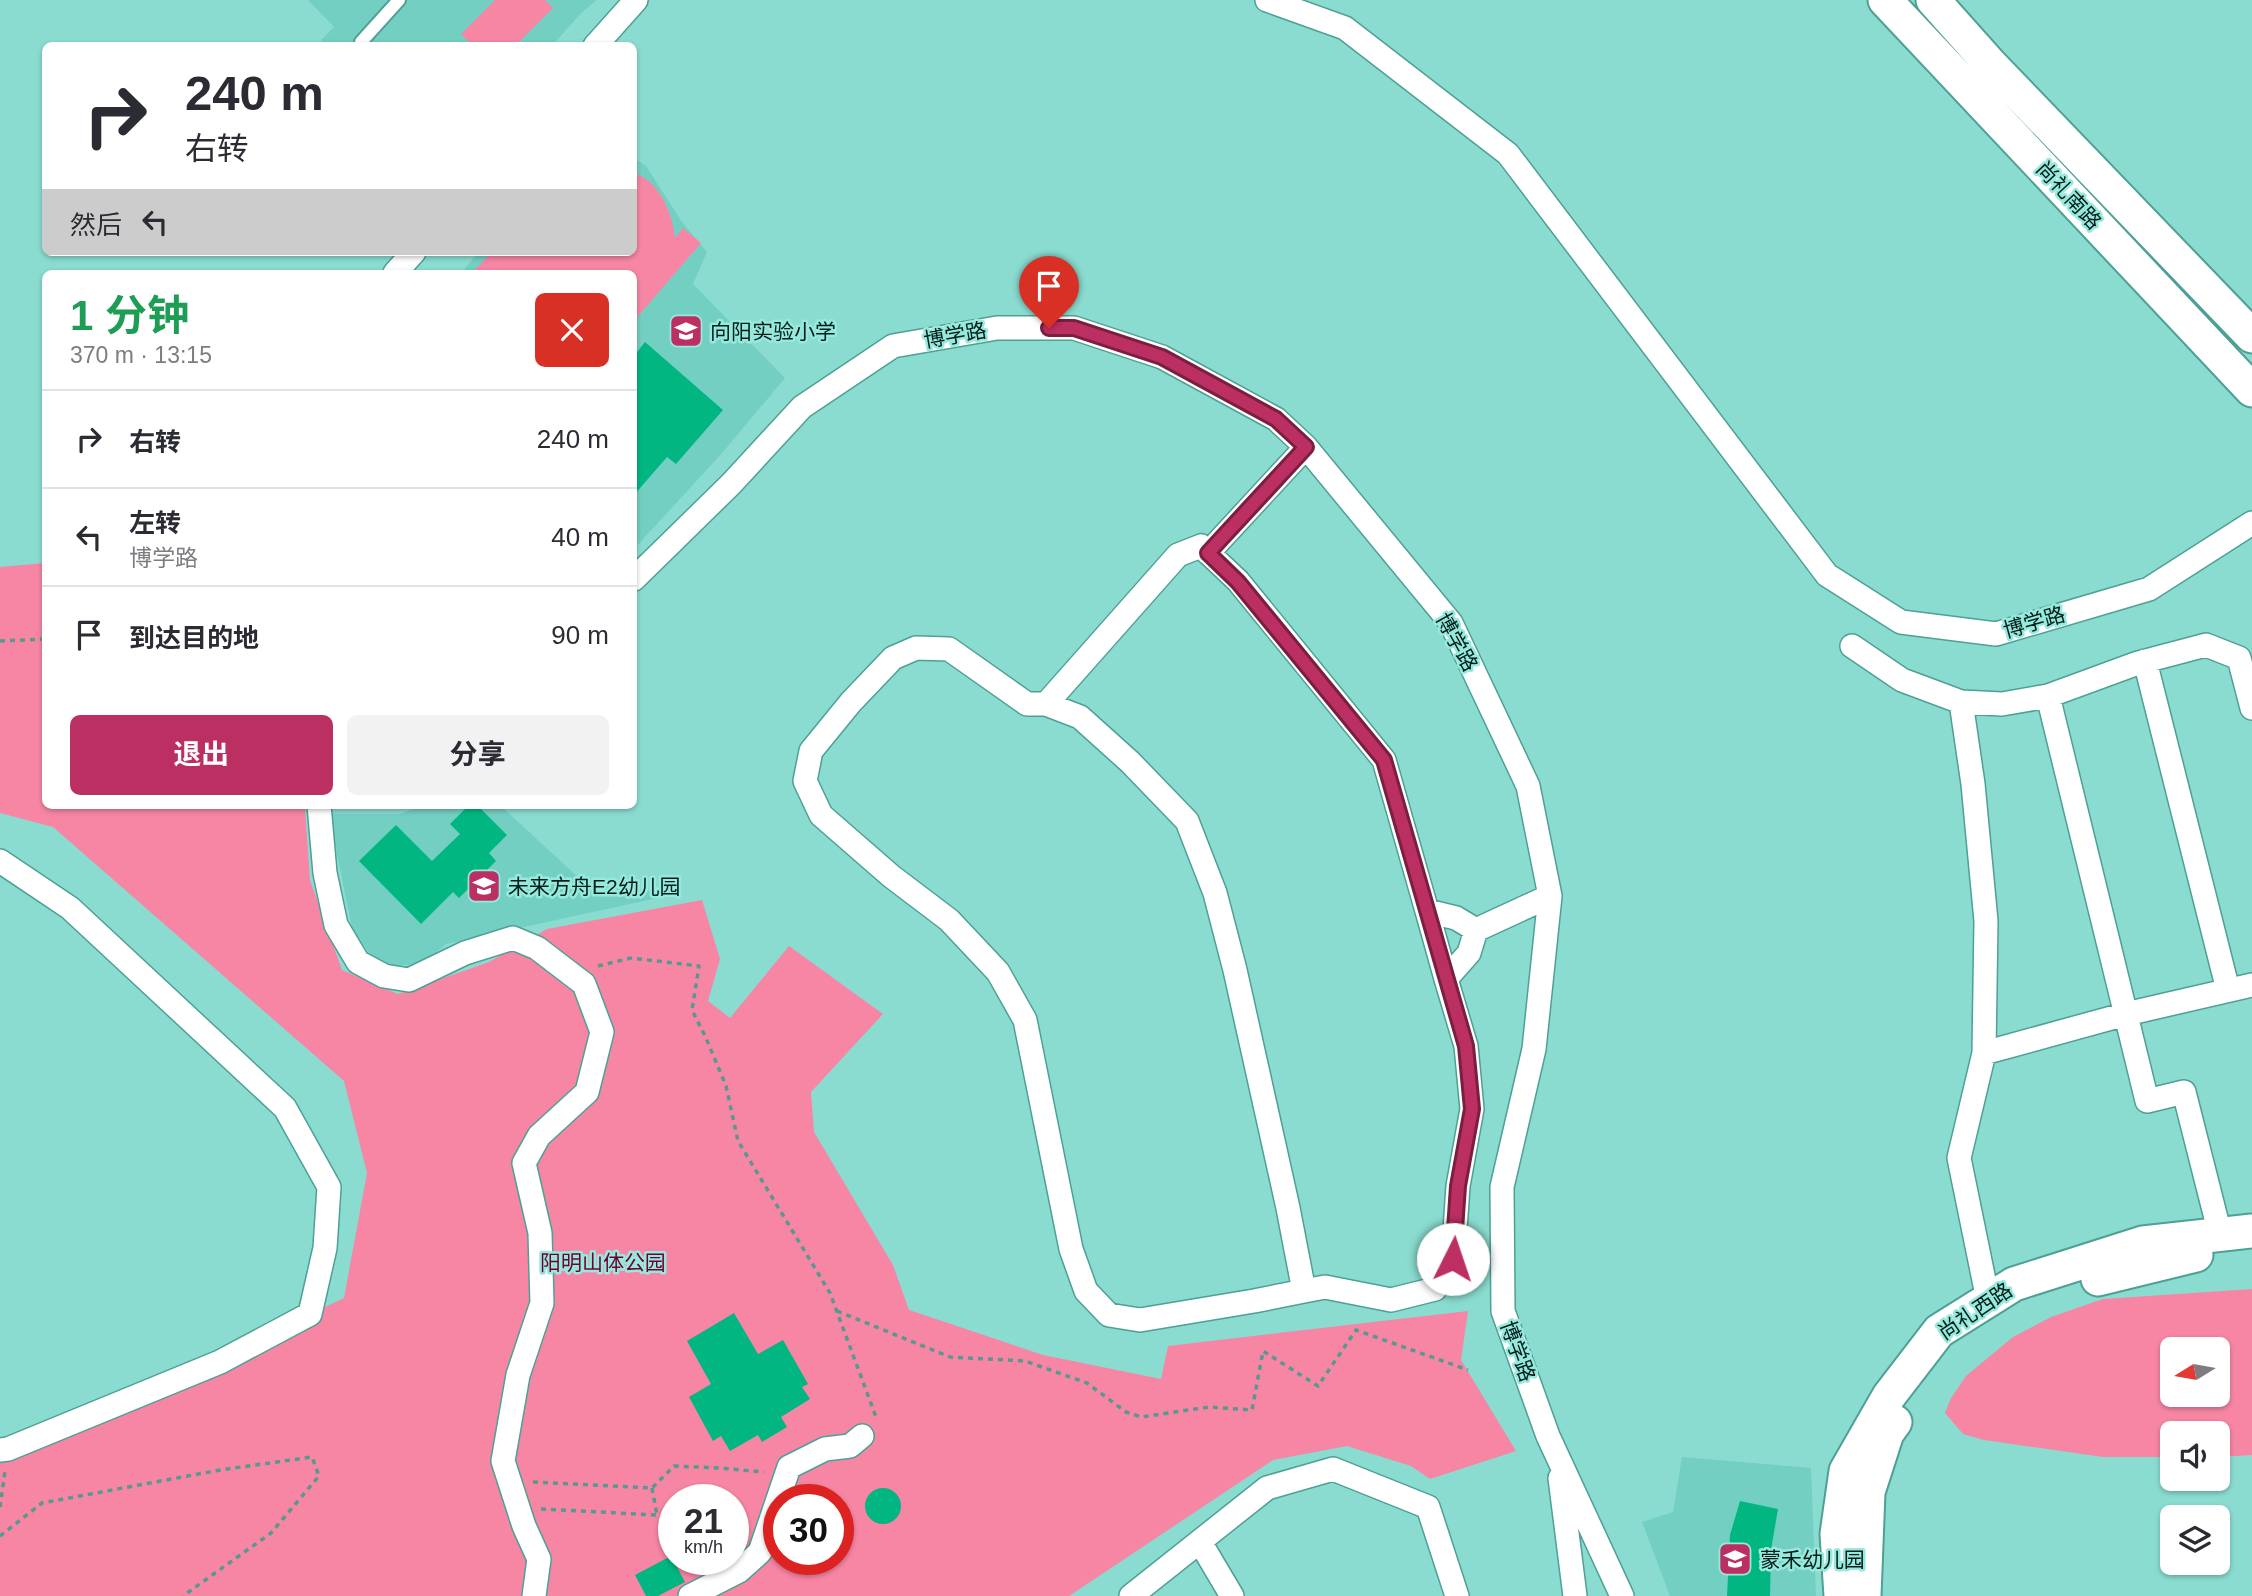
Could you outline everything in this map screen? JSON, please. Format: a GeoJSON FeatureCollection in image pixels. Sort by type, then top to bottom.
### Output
{"type":"FeatureCollection","features":[{"type":"Feature","properties":{"kind":"street"},"geometry":{"type":"LineString","coordinates":[[599,42],[636,0]]}},
{"type":"Feature","properties":{"kind":"street","name":"博学路"},"geometry":{"type":"LineString","coordinates":[[1268,0],[1345,28],[1508,154],[1827,575],[1900,622],[1996,634],[2149,589],[2252,523]]}},
{"type":"Feature","properties":{"kind":"street","name":"尚礼南路"},"geometry":{"type":"LineString","coordinates":[[1885,0],[2252,390]]}},
{"type":"Feature","properties":{"kind":"street","name":"尚礼南路"},"geometry":{"type":"LineString","coordinates":[[1933,0],[1991,65],[2252,336]]}},
{"type":"Feature","properties":{"kind":"street"},"geometry":{"type":"LineString","coordinates":[[398,270],[410,256]]}},
{"type":"Feature","properties":{"kind":"street","name":"博学路"},"geometry":{"type":"LineString","coordinates":[[637,576],[731,484],[802,407],[893,346],[997,328],[1074,328],[1162,357],[1276,419],[1306,447],[1451,623],[1528,786],[1550,896],[1534,1049],[1502,1187],[1503,1311],[1557,1456],[1622,1596]]}},
{"type":"Feature","properties":{"kind":"street"},"geometry":{"type":"LineString","coordinates":[[1208,553],[1306,447]]}},
{"type":"Feature","properties":{"kind":"street"},"geometry":{"type":"LineString","coordinates":[[1045,704],[1178,555],[1200,546],[1238,582],[1384,760],[1466,1046],[1472,1109],[1458,1186],[1453,1259],[1435,1289],[1391,1300],[1325,1287],[1304,1291],[1140,1320],[1109,1315],[1086,1291],[1072,1249],[1025,1020],[998,972],[949,920],[891,876],[821,815],[805,781],[811,751],[851,702],[893,658],[916,648],[949,649],[1027,704],[1045,704],[1080,717],[1130,762],[1187,821],[1215,893],[1235,970],[1304,1291]]}},
{"type":"Feature","properties":{"kind":"street"},"geometry":{"type":"LineString","coordinates":[[1852,646],[1902,680],[1961,702],[2001,704],[2048,696],[2145,661],[2206,645],[2239,658],[2252,708]]}},
{"type":"Feature","properties":{"kind":"street"},"geometry":{"type":"LineString","coordinates":[[2145,661],[2228,990]]}},
{"type":"Feature","properties":{"kind":"street"},"geometry":{"type":"LineString","coordinates":[[2048,696],[2147,1101],[2184,1092],[2236,1232]]}},
{"type":"Feature","properties":{"kind":"street"},"geometry":{"type":"LineString","coordinates":[[1961,702],[1973,784],[1986,921],[1984,1053],[1959,1158],[1988,1300]]}},
{"type":"Feature","properties":{"kind":"street"},"geometry":{"type":"LineString","coordinates":[[319,809],[325,873],[336,925],[358,962],[384,976],[409,980],[465,953],[513,939],[537,948],[584,984],[602,1032],[587,1092],[539,1136],[524,1163],[540,1233],[542,1303],[518,1375],[503,1461],[518,1508],[539,1559],[534,1596]]}},
{"type":"Feature","properties":{"kind":"street"},"geometry":{"type":"LineString","coordinates":[[0,860],[70,908],[285,1108],[329,1187],[325,1248],[310,1314],[220,1362],[4,1450]]}},
{"type":"Feature","properties":{"kind":"street"},"geometry":{"type":"LineString","coordinates":[[1446,979],[1469,953],[1476,930],[1550,896]]}},
{"type":"Feature","properties":{"kind":"street"},"geometry":{"type":"LineString","coordinates":[[1427,911],[1456,918],[1476,930]]}},
{"type":"Feature","properties":{"kind":"street"},"geometry":{"type":"LineString","coordinates":[[1984,1053],[2126,1014],[2252,985]]}},
{"type":"Feature","properties":{"kind":"street","name":"尚礼西路"},"geometry":{"type":"LineString","coordinates":[[1841,1596],[1838,1534],[1846,1471],[1889,1396],[1939,1331],[2014,1283],[2143,1243],[2236,1232]]}},
{"type":"Feature","properties":{"kind":"street","name":"尚礼西路"},"geometry":{"type":"LineString","coordinates":[[1864,1596],[1868,1492],[1887,1433],[1962,1339],[2054,1290],[2192,1256],[2252,1251]]}},
{"type":"Feature","properties":{"kind":"street"},"geometry":{"type":"LineString","coordinates":[[690,1596],[739,1571],[760,1552],[789,1467],[825,1449],[850,1446],[862,1436]]}},
{"type":"Feature","properties":{"kind":"street"},"geometry":{"type":"LineString","coordinates":[[1557,1456],[1575,1596]]}},
{"type":"Feature","properties":{"kind":"street"},"geometry":{"type":"LineString","coordinates":[[1131,1596],[1267,1488],[1333,1469],[1428,1507],[1457,1596]]}},
{"type":"Feature","properties":{"kind":"street"},"geometry":{"type":"LineString","coordinates":[[1200,1542],[1232,1596]]}},
{"type":"Feature","properties":{"kind":"lane"},"geometry":{"type":"LineString","coordinates":[[360,41],[399,0]]}},
{"type":"Feature","properties":{"kind":"path"},"geometry":{"type":"LineString","coordinates":[[0,641],[42,639]]}},
{"type":"Feature","properties":{"kind":"path"},"geometry":{"type":"LineString","coordinates":[[569,972],[631,958],[699,965],[692,1010],[726,1086],[738,1140],[830,1293],[876,1417],[862,1436]]}},
{"type":"Feature","properties":{"kind":"path"},"geometry":{"type":"LineString","coordinates":[[836,1311],[950,1357],[1025,1361],[1087,1383],[1126,1412],[1141,1417],[1209,1408],[1252,1410],[1263,1351],[1318,1386],[1356,1330],[1468,1370]]}},
{"type":"Feature","properties":{"kind":"path"},"geometry":{"type":"LineString","coordinates":[[0,1507],[4,1450]]}},
{"type":"Feature","properties":{"kind":"path"},"geometry":{"type":"LineString","coordinates":[[0,1536],[42,1503],[220,1470],[312,1457],[319,1476],[271,1533],[183,1596]]}},
{"type":"Feature","properties":{"kind":"path"},"geometry":{"type":"LineString","coordinates":[[509,1480],[652,1488],[674,1466],[786,1475]]}},
{"type":"Feature","properties":{"kind":"path"},"geometry":{"type":"LineString","coordinates":[[518,1508],[657,1515],[652,1488]]}},
{"type":"Feature","properties":{"kind":"shaded area"},"geometry":{"type":"Polygon","coordinates":[[[308,0],[597,0],[581,13],[556,42],[321,40],[334,27],[308,0]]]}},
{"type":"Feature","properties":{"kind":"shaded area","name":"向阳实验小学"},"geometry":{"type":"Polygon","coordinates":[[[637,160],[646,166],[682,222],[707,252],[693,284],[785,378],[723,452],[637,546],[637,270],[464,270],[476,256],[637,256],[637,160]]]}},
{"type":"Feature","properties":{"kind":"shaded area","name":"未来方舟E2幼儿园"},"geometry":{"type":"Polygon","coordinates":[[[413,809],[504,809],[579,878],[671,895],[446,944],[423,964],[391,966],[369,953],[352,928],[329,814],[400,814],[413,809]]]}},
{"type":"Feature","properties":{"kind":"shaded area","name":"蒙禾幼儿园"},"geometry":{"type":"Polygon","coordinates":[[[1682,1457],[1811,1468],[1816,1596],[1670,1596],[1642,1522],[1673,1512],[1682,1457]]]}},
{"type":"Feature","properties":{"kind":"green space"},"geometry":{"type":"Polygon","coordinates":[[[495,0],[545,0],[553,8],[519,42],[469,42],[461,34],[495,0]]]}},
{"type":"Feature","properties":{"kind":"green space"},"geometry":{"type":"Polygon","coordinates":[[[637,174],[651,183],[663,199],[668,208],[675,238],[683,228],[701,243],[637,318],[637,270],[475,270],[488,256],[637,256],[637,174]]]}},
{"type":"Feature","properties":{"kind":"green space","name":"阳明山体公园"},"geometry":{"type":"Polygon","coordinates":[[[42,563],[42,809],[305,809],[310,880],[342,970],[398,994],[489,962],[547,929],[702,900],[720,959],[708,1001],[730,1018],[789,946],[883,1014],[811,1092],[814,1132],[893,1265],[909,1310],[1043,1355],[1161,1379],[1168,1346],[1468,1311],[1461,1360],[1516,1451],[1430,1479],[1411,1466],[1347,1446],[1273,1460],[1069,1596],[0,1596],[0,1456],[38,1444],[344,1298],[367,1173],[344,1081],[53,827],[0,813],[0,567],[42,563]]]}},
{"type":"Feature","properties":{"kind":"green space"},"geometry":{"type":"Polygon","coordinates":[[[2252,1289],[2252,1455],[2230,1456],[2230,1421],[2160,1421],[2160,1457],[2103,1457],[1984,1440],[1963,1434],[1945,1413],[1951,1398],[1966,1376],[2013,1337],[2051,1317],[2103,1299],[2252,1289]]]}},
{"type":"Feature","properties":{"kind":"building"},"geometry":{"type":"Polygon","coordinates":[[[645,342],[723,410],[676,464],[667,457],[637,492],[637,352],[645,342]]]}},
{"type":"Feature","properties":{"kind":"building"},"geometry":{"type":"Polygon","coordinates":[[[465,809],[481,809],[507,835],[489,853],[496,861],[459,898],[453,892],[421,924],[359,861],[396,825],[432,861],[460,834],[450,824],[465,809]]]}},
{"type":"Feature","properties":{"kind":"building"},"geometry":{"type":"Polygon","coordinates":[[[734,1313],[758,1354],[783,1340],[808,1384],[802,1387],[810,1399],[781,1417],[787,1427],[762,1442],[758,1435],[730,1451],[721,1436],[713,1441],[689,1397],[711,1384],[687,1341],[734,1313]]]}},
{"type":"Feature","properties":{"kind":"building"},"geometry":{"type":"Polygon","coordinates":[[[883,1488],[895,1494],[901,1506],[895,1518],[883,1524],[871,1518],[865,1506],[871,1494],[883,1488]]]}},
{"type":"Feature","properties":{"kind":"building"},"geometry":{"type":"Polygon","coordinates":[[[1740,1501],[1778,1509],[1771,1550],[1770,1596],[1727,1596],[1730,1535],[1740,1501]]]}},
{"type":"Feature","properties":{"kind":"building"},"geometry":{"type":"Polygon","coordinates":[[[658,1563],[658,1575],[681,1575],[685,1582],[658,1596],[646,1596],[635,1575],[658,1563]]]}},
{"type":"Feature","properties":{"kind":"place","name":"向阳实验小学"},"geometry":{"type":"Point","coordinates":[686,331]}},
{"type":"Feature","properties":{"kind":"place","name":"未来方舟E2幼儿园"},"geometry":{"type":"Point","coordinates":[484,886]}},
{"type":"Feature","properties":{"kind":"place","name":"蒙禾幼儿园"},"geometry":{"type":"Point","coordinates":[1735,1559]}},
{"type":"Feature","properties":{"kind":"route"},"geometry":{"type":"LineString","coordinates":[[1049,328],[1074,328],[1162,357],[1276,419],[1306,447],[1208,553],[1238,582],[1384,760],[1466,1046],[1472,1109],[1458,1186],[1453,1259]]}}]}
